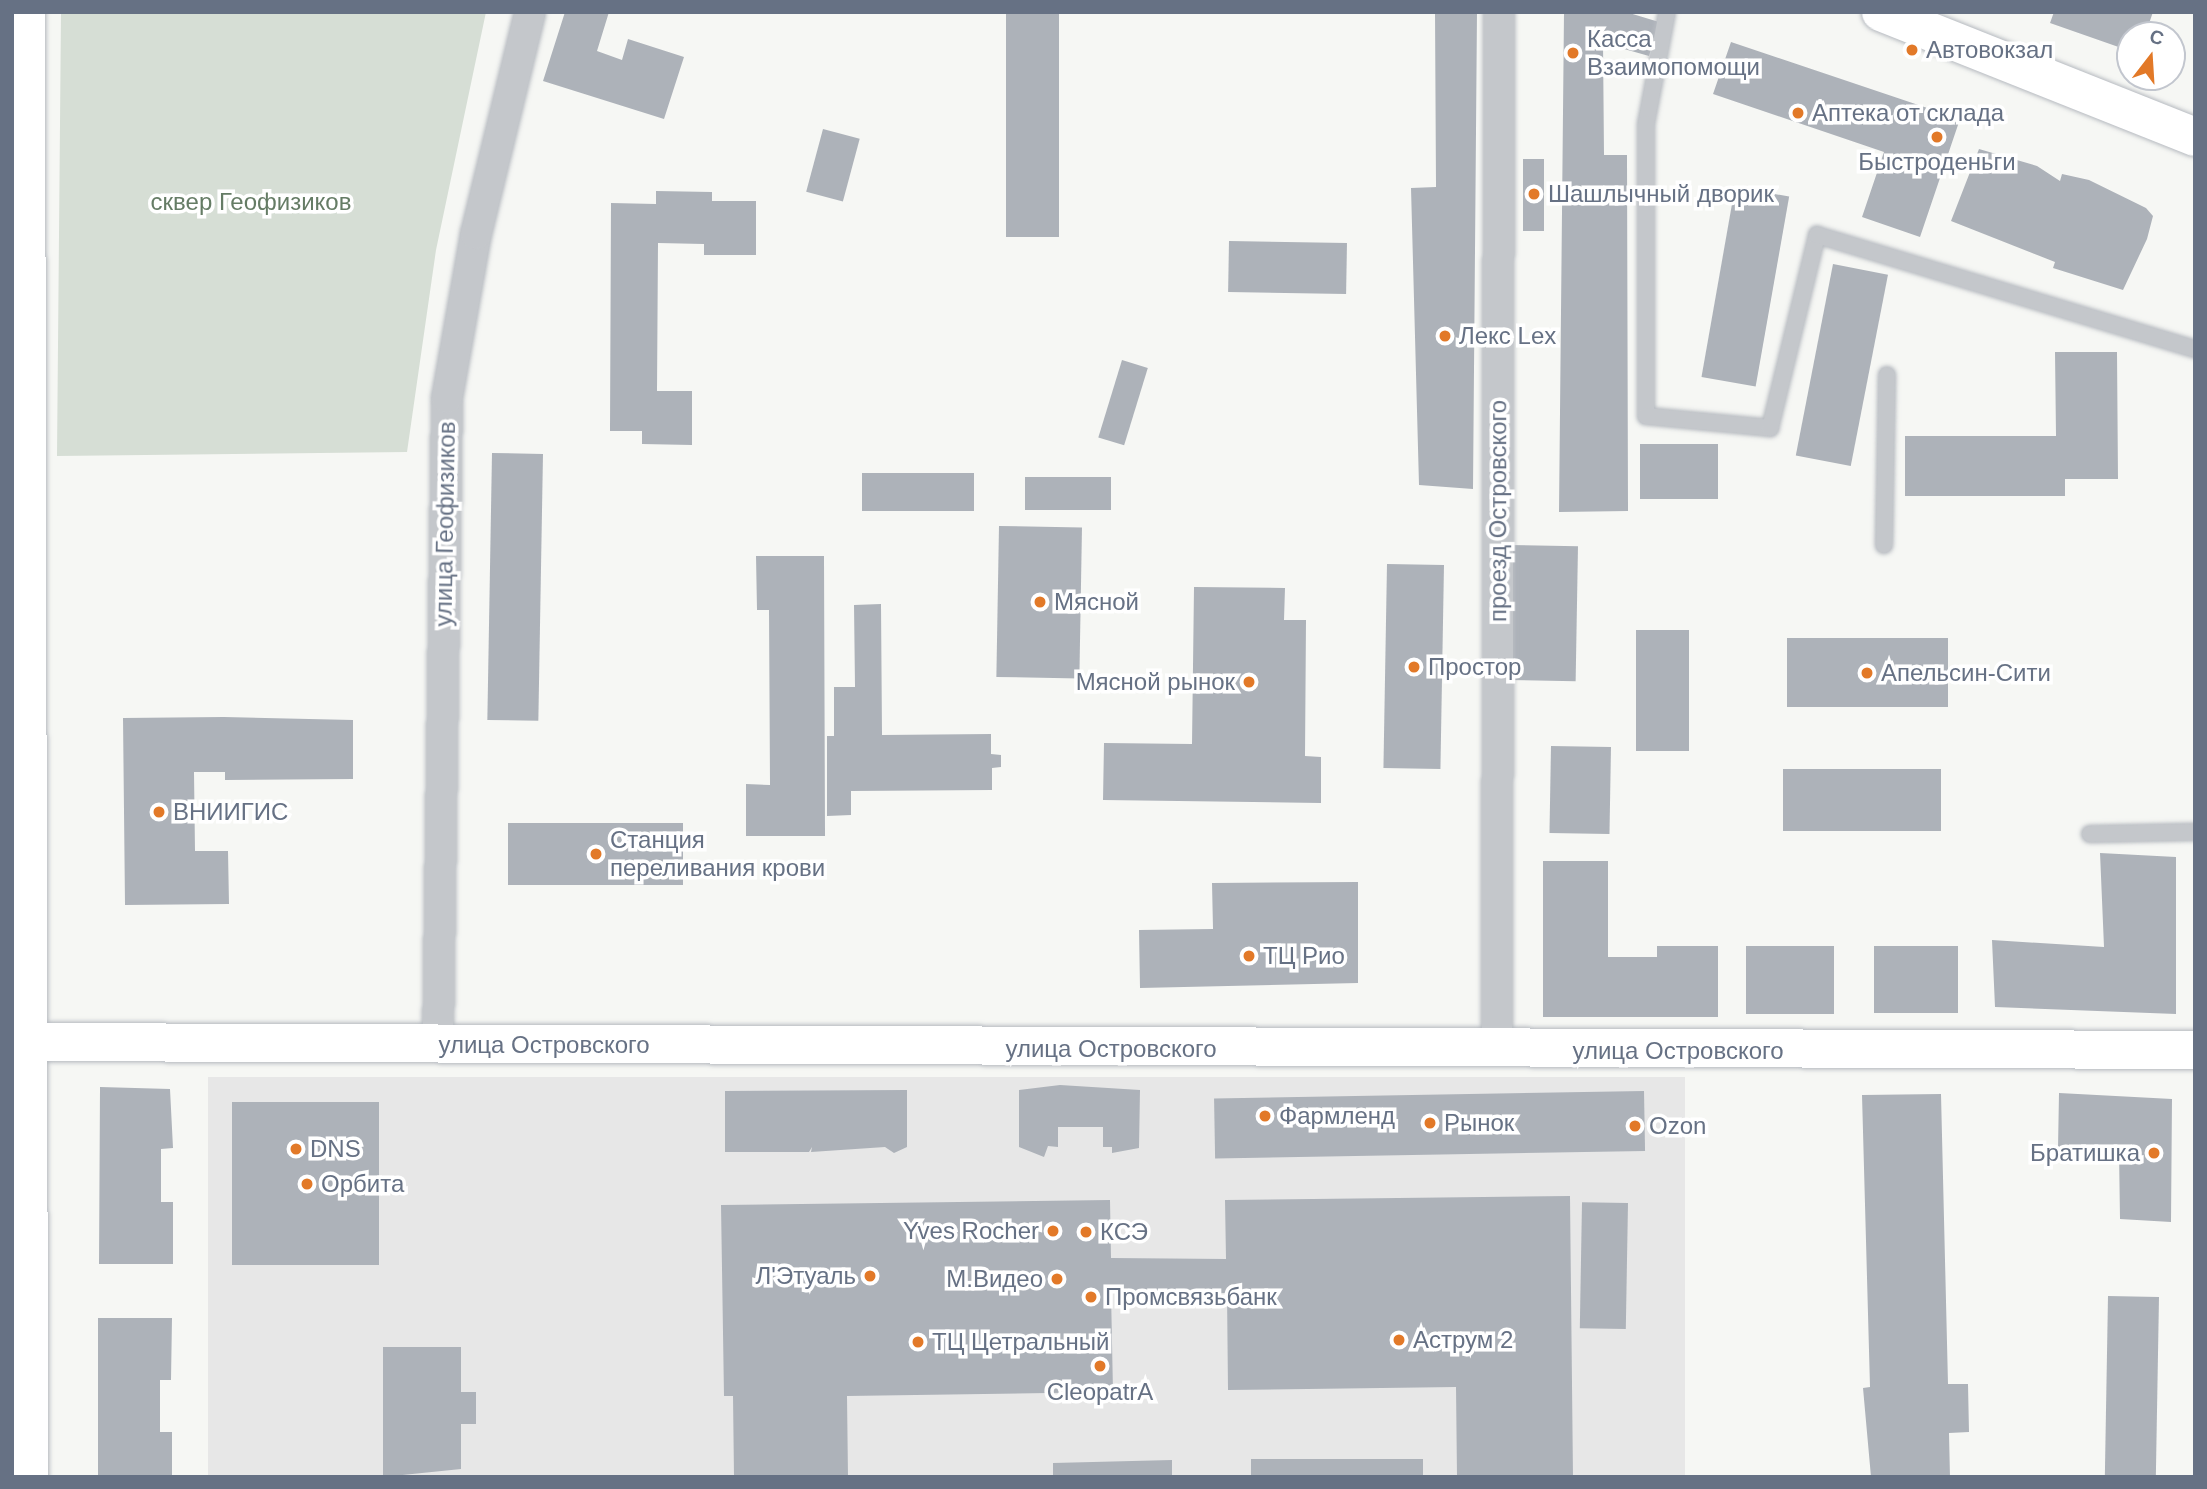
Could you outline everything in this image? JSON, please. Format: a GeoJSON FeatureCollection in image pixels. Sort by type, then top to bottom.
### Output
{"type":"FeatureCollection","features":[{"type":"Feature","properties":{"kind":"street"},"geometry":{"type":"LineString","coordinates":[[26,12],[19,399],[19,818],[27,1042],[29,1477]]}},
{"type":"Feature","properties":{"kind":"street","name":"улица Геофизиков"},"geometry":{"type":"LineString","coordinates":[[438,1044],[447,398],[476,234],[530,12]]}},
{"type":"Feature","properties":{"kind":"street","name":"проезд Островского"},"geometry":{"type":"LineString","coordinates":[[1497,1051],[1499,12]]}},
{"type":"Feature","properties":{"kind":"street"},"geometry":{"type":"LineString","coordinates":[[1881,12],[2195,137]]}},
{"type":"Feature","properties":{"kind":"street","name":"улица Островского"},"geometry":{"type":"LineString","coordinates":[[27,1042],[1497,1051],[2195,1050]]}},
{"type":"Feature","properties":{"kind":"lane"},"geometry":{"type":"LineString","coordinates":[[1667,12],[1646,124],[1646,416],[1770,428],[1818,235],[2195,349]]}},
{"type":"Feature","properties":{"kind":"lane"},"geometry":{"type":"LineString","coordinates":[[1884,545],[1887,375]]}},
{"type":"Feature","properties":{"kind":"lane"},"geometry":{"type":"LineString","coordinates":[[2090,834],[2195,832]]}},
{"type":"Feature","properties":{"kind":"shaded area"},"geometry":{"type":"Polygon","coordinates":[[[208,1077],[1685,1077],[1685,1477],[208,1477],[208,1077]]]}},
{"type":"Feature","properties":{"kind":"green space","name":"cквер Геофизиков"},"geometry":{"type":"Polygon","coordinates":[[[61,12],[486,12],[436,250],[407,452],[57,456],[61,12]]]}},
{"type":"Feature","properties":{"kind":"building"},"geometry":{"type":"Polygon","coordinates":[[[565,12],[609,12],[597,51],[622,60],[628,39],[684,57],[664,119],[543,81],[565,12]]]}},
{"type":"Feature","properties":{"kind":"building"},"geometry":{"type":"Polygon","coordinates":[[[1006,12],[1059,12],[1059,237],[1006,237],[1006,12]]]}},
{"type":"Feature","properties":{"kind":"building","name":"Лекс Lex"},"geometry":{"type":"Polygon","coordinates":[[[1435,12],[1477,12],[1473,489],[1419,485],[1411,188],[1436,187],[1435,12]]]}},
{"type":"Feature","properties":{"kind":"building"},"geometry":{"type":"Polygon","coordinates":[[[1564,12],[1626,12],[1659,22],[1649,56],[1603,43],[1604,155],[1627,155],[1628,511],[1559,512],[1564,12]]]}},
{"type":"Feature","properties":{"kind":"building"},"geometry":{"type":"Polygon","coordinates":[[[2054,12],[2153,12],[2150,21],[2116,21],[2116,46],[2050,23],[2054,12]]]}},
{"type":"Feature","properties":{"kind":"building"},"geometry":{"type":"Polygon","coordinates":[[[1731,42],[1960,119],[1920,237],[1862,217],[1884,152],[1713,94],[1731,42]]]}},
{"type":"Feature","properties":{"kind":"building"},"geometry":{"type":"Polygon","coordinates":[[[823,129],[860,139],[843,202],[806,192],[823,129]]]}},
{"type":"Feature","properties":{"kind":"building"},"geometry":{"type":"Polygon","coordinates":[[[1979,149],[2037,166],[2060,181],[2062,174],[2089,180],[2146,208],[2153,216],[2147,239],[2123,290],[2053,268],[2055,262],[1951,221],[1979,149]]]}},
{"type":"Feature","properties":{"kind":"building","name":"Шашлычный дворик"},"geometry":{"type":"Polygon","coordinates":[[[1523,159],[1544,159],[1544,231],[1523,231],[1523,159]]]}},
{"type":"Feature","properties":{"kind":"building"},"geometry":{"type":"Polygon","coordinates":[[[1735,187],[1789,197],[1756,387],[1701,377],[1735,187]]]}},
{"type":"Feature","properties":{"kind":"building"},"geometry":{"type":"Polygon","coordinates":[[[656,191],[712,192],[712,201],[756,201],[756,255],[704,255],[704,244],[658,243],[657,391],[692,391],[692,445],[642,444],[642,431],[610,431],[611,203],[656,204],[656,191]]]}},
{"type":"Feature","properties":{"kind":"building"},"geometry":{"type":"Polygon","coordinates":[[[1229,241],[1347,243],[1346,294],[1228,292],[1229,241]]]}},
{"type":"Feature","properties":{"kind":"building"},"geometry":{"type":"Polygon","coordinates":[[[1833,264],[1888,275],[1851,466],[1796,455],[1833,264]]]}},
{"type":"Feature","properties":{"kind":"building"},"geometry":{"type":"Polygon","coordinates":[[[2055,352],[2117,352],[2118,479],[2065,479],[2065,496],[1905,496],[1905,436],[2056,436],[2055,352]]]}},
{"type":"Feature","properties":{"kind":"building"},"geometry":{"type":"Polygon","coordinates":[[[1122,360],[1148,368],[1124,445],[1098,437],[1122,360]]]}},
{"type":"Feature","properties":{"kind":"building"},"geometry":{"type":"Polygon","coordinates":[[[1640,444],[1718,444],[1718,499],[1640,499],[1640,444]]]}},
{"type":"Feature","properties":{"kind":"building"},"geometry":{"type":"Polygon","coordinates":[[[492,453],[543,454],[538,721],[487,720],[492,453]]]}},
{"type":"Feature","properties":{"kind":"building"},"geometry":{"type":"Polygon","coordinates":[[[862,473],[974,473],[974,511],[862,511],[862,473]]]}},
{"type":"Feature","properties":{"kind":"building"},"geometry":{"type":"Polygon","coordinates":[[[1025,477],[1111,477],[1111,510],[1025,510],[1025,477]]]}},
{"type":"Feature","properties":{"kind":"building","name":"Мясной"},"geometry":{"type":"Polygon","coordinates":[[[999,526],[1082,527],[1079,678],[996,677],[999,526]]]}},
{"type":"Feature","properties":{"kind":"building"},"geometry":{"type":"Polygon","coordinates":[[[1507,545],[1578,546],[1576,681],[1505,680],[1507,545]]]}},
{"type":"Feature","properties":{"kind":"building"},"geometry":{"type":"Polygon","coordinates":[[[756,556],[824,556],[825,836],[746,836],[746,784],[770,785],[769,610],[757,610],[756,556]]]}},
{"type":"Feature","properties":{"kind":"building","name":"Простор"},"geometry":{"type":"Polygon","coordinates":[[[1387,564],[1444,565],[1440,769],[1383,768],[1387,564]]]}},
{"type":"Feature","properties":{"kind":"building","name":"Мясной рынок"},"geometry":{"type":"Polygon","coordinates":[[[1194,587],[1285,588],[1284,620],[1306,620],[1305,756],[1321,757],[1321,803],[1103,800],[1104,743],[1192,744],[1194,587]]]}},
{"type":"Feature","properties":{"kind":"building"},"geometry":{"type":"Polygon","coordinates":[[[881,604],[882,735],[991,734],[991,754],[1001,755],[1001,767],[992,768],[992,790],[851,791],[851,815],[827,816],[827,736],[834,736],[834,687],[855,687],[854,605],[881,604]]]}},
{"type":"Feature","properties":{"kind":"building"},"geometry":{"type":"Polygon","coordinates":[[[1636,630],[1689,630],[1689,751],[1636,751],[1636,630]]]}},
{"type":"Feature","properties":{"kind":"building","name":"Апельсин-Сити"},"geometry":{"type":"Polygon","coordinates":[[[1787,638],[1948,638],[1948,707],[1787,707],[1787,638]]]}},
{"type":"Feature","properties":{"kind":"building","name":"ВНИИГИС"},"geometry":{"type":"Polygon","coordinates":[[[123,718],[353,720],[353,779],[225,780],[225,772],[194,772],[195,851],[228,851],[229,904],[125,905],[123,718]]]}},
{"type":"Feature","properties":{"kind":"building"},"geometry":{"type":"Polygon","coordinates":[[[1551,746],[1611,747],[1609,834],[1549,833],[1551,746]]]}},
{"type":"Feature","properties":{"kind":"building"},"geometry":{"type":"Polygon","coordinates":[[[1783,769],[1941,769],[1941,831],[1783,831],[1783,769]]]}},
{"type":"Feature","properties":{"kind":"building","name":"Станция переливания крови"},"geometry":{"type":"Polygon","coordinates":[[[508,823],[683,823],[683,885],[508,885],[508,823]]]}},
{"type":"Feature","properties":{"kind":"building"},"geometry":{"type":"Polygon","coordinates":[[[2100,853],[2176,857],[2176,1014],[1995,1007],[1992,940],[2104,947],[2100,853]]]}},
{"type":"Feature","properties":{"kind":"building"},"geometry":{"type":"Polygon","coordinates":[[[1543,861],[1608,861],[1608,957],[1657,957],[1657,946],[1718,946],[1718,1017],[1543,1017],[1543,861]]]}},
{"type":"Feature","properties":{"kind":"building","name":"ТЦ Рио"},"geometry":{"type":"Polygon","coordinates":[[[1358,882],[1358,983],[1140,988],[1139,930],[1213,929],[1212,883],[1358,882]]]}},
{"type":"Feature","properties":{"kind":"building"},"geometry":{"type":"Polygon","coordinates":[[[1746,946],[1834,946],[1834,1014],[1746,1014],[1746,946]]]}},
{"type":"Feature","properties":{"kind":"building"},"geometry":{"type":"Polygon","coordinates":[[[1874,946],[1958,946],[1958,1013],[1874,1013],[1874,946]]]}},
{"type":"Feature","properties":{"kind":"building"},"geometry":{"type":"Polygon","coordinates":[[[1060,1085],[1140,1090],[1139,1148],[1112,1153],[1112,1147],[1103,1147],[1103,1127],[1058,1127],[1058,1147],[1048,1146],[1044,1157],[1019,1147],[1019,1090],[1060,1085]]]}},
{"type":"Feature","properties":{"kind":"building"},"geometry":{"type":"Polygon","coordinates":[[[100,1087],[170,1089],[173,1148],[161,1149],[161,1202],[173,1202],[173,1264],[99,1264],[100,1087]]]}},
{"type":"Feature","properties":{"kind":"building"},"geometry":{"type":"Polygon","coordinates":[[[907,1090],[907,1147],[894,1153],[885,1147],[811,1152],[812,1147],[809,1152],[725,1152],[725,1091],[907,1090]]]}},
{"type":"Feature","properties":{"kind":"building","name":"Рынок"},"geometry":{"type":"Polygon","coordinates":[[[1644,1091],[1645,1151],[1215,1158],[1214,1099],[1644,1091]]]}},
{"type":"Feature","properties":{"kind":"building"},"geometry":{"type":"Polygon","coordinates":[[[2059,1093],[2172,1099],[2171,1222],[2120,1219],[2119,1151],[2058,1148],[2059,1093]]]}},
{"type":"Feature","properties":{"kind":"building"},"geometry":{"type":"Polygon","coordinates":[[[1941,1094],[1948,1384],[1968,1384],[1969,1432],[1949,1433],[1950,1477],[1871,1477],[1863,1388],[1870,1387],[1862,1095],[1941,1094]]]}},
{"type":"Feature","properties":{"kind":"building","name":"Орбита"},"geometry":{"type":"Polygon","coordinates":[[[232,1102],[379,1102],[379,1265],[232,1265],[232,1102]]]}},
{"type":"Feature","properties":{"kind":"building"},"geometry":{"type":"Polygon","coordinates":[[[1570,1196],[1573,1477],[1457,1477],[1456,1387],[1228,1390],[1227,1293],[1111,1292],[1113,1392],[847,1396],[848,1477],[734,1477],[733,1396],[724,1396],[721,1205],[1110,1200],[1111,1258],[1226,1259],[1225,1200],[1570,1196]]]}},
{"type":"Feature","properties":{"kind":"building"},"geometry":{"type":"Polygon","coordinates":[[[1582,1202],[1628,1203],[1626,1329],[1580,1328],[1582,1202]]]}},
{"type":"Feature","properties":{"kind":"building"},"geometry":{"type":"Polygon","coordinates":[[[2108,1296],[2159,1297],[2156,1477],[2105,1477],[2108,1296]]]}},
{"type":"Feature","properties":{"kind":"building"},"geometry":{"type":"Polygon","coordinates":[[[98,1318],[172,1318],[171,1380],[160,1380],[160,1432],[172,1432],[172,1477],[98,1477],[98,1318]]]}},
{"type":"Feature","properties":{"kind":"building"},"geometry":{"type":"Polygon","coordinates":[[[383,1347],[461,1347],[461,1392],[476,1392],[476,1424],[461,1424],[461,1469],[383,1477],[383,1347]]]}},
{"type":"Feature","properties":{"kind":"building"},"geometry":{"type":"Polygon","coordinates":[[[1251,1459],[1423,1459],[1423,1477],[1251,1477],[1251,1459]]]}},
{"type":"Feature","properties":{"kind":"building"},"geometry":{"type":"Polygon","coordinates":[[[1172,1460],[1172,1477],[1053,1477],[1053,1463],[1172,1460]]]}},
{"type":"Feature","properties":{"kind":"place","name":"Автовокзал"},"geometry":{"type":"Point","coordinates":[1912,50]}},
{"type":"Feature","properties":{"kind":"place","name":"Касса Взаимопомощи"},"geometry":{"type":"Point","coordinates":[1573,53]}},
{"type":"Feature","properties":{"kind":"place","name":"Аптека от склада"},"geometry":{"type":"Point","coordinates":[1798,113]}},
{"type":"Feature","properties":{"kind":"place","name":"Быстроденьги"},"geometry":{"type":"Point","coordinates":[1937,137]}},
{"type":"Feature","properties":{"kind":"place","name":"Шашлычный дворик"},"geometry":{"type":"Point","coordinates":[1534,194]}},
{"type":"Feature","properties":{"kind":"place","name":"Лекс Lex"},"geometry":{"type":"Point","coordinates":[1445,336]}},
{"type":"Feature","properties":{"kind":"place","name":"Мясной"},"geometry":{"type":"Point","coordinates":[1040,602]}},
{"type":"Feature","properties":{"kind":"place","name":"Простор"},"geometry":{"type":"Point","coordinates":[1414,667]}},
{"type":"Feature","properties":{"kind":"place","name":"Апельсин-Сити"},"geometry":{"type":"Point","coordinates":[1867,673]}},
{"type":"Feature","properties":{"kind":"place","name":"Мясной рынок"},"geometry":{"type":"Point","coordinates":[1249,682]}},
{"type":"Feature","properties":{"kind":"place","name":"ВНИИГИС"},"geometry":{"type":"Point","coordinates":[159,812]}},
{"type":"Feature","properties":{"kind":"place","name":"Станция переливания крови"},"geometry":{"type":"Point","coordinates":[596,854]}},
{"type":"Feature","properties":{"kind":"place","name":"ТЦ Рио"},"geometry":{"type":"Point","coordinates":[1249,956]}},
{"type":"Feature","properties":{"kind":"place","name":"Фармленд"},"geometry":{"type":"Point","coordinates":[1265,1116]}},
{"type":"Feature","properties":{"kind":"place","name":"Рынок"},"geometry":{"type":"Point","coordinates":[1430,1123]}},
{"type":"Feature","properties":{"kind":"place","name":"Ozon"},"geometry":{"type":"Point","coordinates":[1635,1126]}},
{"type":"Feature","properties":{"kind":"place","name":"DNS"},"geometry":{"type":"Point","coordinates":[296,1149]}},
{"type":"Feature","properties":{"kind":"place","name":"Братишка"},"geometry":{"type":"Point","coordinates":[2154,1153]}},
{"type":"Feature","properties":{"kind":"place","name":"Орбита"},"geometry":{"type":"Point","coordinates":[307,1184]}},
{"type":"Feature","properties":{"kind":"place","name":"Yves Rocher"},"geometry":{"type":"Point","coordinates":[1053,1231]}},
{"type":"Feature","properties":{"kind":"place","name":"КСЭ"},"geometry":{"type":"Point","coordinates":[1086,1232]}},
{"type":"Feature","properties":{"kind":"place","name":"Л'Этуаль"},"geometry":{"type":"Point","coordinates":[870,1276]}},
{"type":"Feature","properties":{"kind":"place","name":"М.Видео"},"geometry":{"type":"Point","coordinates":[1057,1279]}},
{"type":"Feature","properties":{"kind":"place","name":"Промсвязьбанк"},"geometry":{"type":"Point","coordinates":[1091,1297]}},
{"type":"Feature","properties":{"kind":"place","name":"Аструм 2"},"geometry":{"type":"Point","coordinates":[1399,1340]}},
{"type":"Feature","properties":{"kind":"place","name":"ТЦ Цетральный"},"geometry":{"type":"Point","coordinates":[918,1342]}},
{"type":"Feature","properties":{"kind":"place","name":"CleopatrA"},"geometry":{"type":"Point","coordinates":[1100,1366]}}]}
